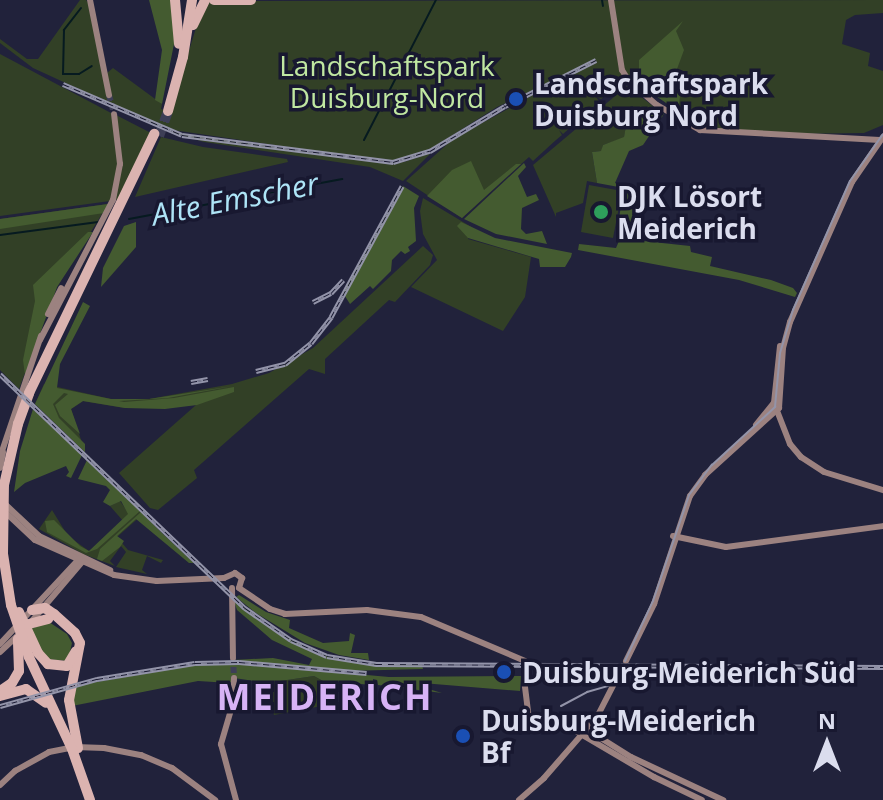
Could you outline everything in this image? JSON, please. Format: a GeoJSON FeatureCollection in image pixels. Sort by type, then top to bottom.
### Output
{"type":"FeatureCollection","features":[{"type":"Feature","properties":{"kind":"highway"},"geometry":{"type":"LineString","coordinates":[[175,0],[182,45]]}},
{"type":"Feature","properties":{"kind":"highway"},"geometry":{"type":"LineString","coordinates":[[182,45],[185,0]]}},
{"type":"Feature","properties":{"kind":"highway"},"geometry":{"type":"LineString","coordinates":[[166,110],[192,0]]}},
{"type":"Feature","properties":{"kind":"highway"},"geometry":{"type":"LineString","coordinates":[[182,45],[205,0]]}},
{"type":"Feature","properties":{"kind":"highway"},"geometry":{"type":"LineString","coordinates":[[214,0],[251,0]]}},
{"type":"Feature","properties":{"kind":"highway"},"geometry":{"type":"LineString","coordinates":[[90,800],[60,725],[41,688],[17,613],[3,554],[7,485],[14,439],[29,393],[156,135]]}},
{"type":"Feature","properties":{"kind":"highway"},"geometry":{"type":"LineString","coordinates":[[25,636],[48,664],[67,666],[75,656],[75,645],[45,609]]}},
{"type":"Feature","properties":{"kind":"highway"},"geometry":{"type":"LineString","coordinates":[[0,694],[16,677],[25,636],[45,609]]}},
{"type":"Feature","properties":{"kind":"highway"},"geometry":{"type":"LineString","coordinates":[[45,609],[75,633],[80,643],[70,707],[78,748],[97,800]]}},
{"type":"Feature","properties":{"kind":"highway"},"geometry":{"type":"LineString","coordinates":[[41,688],[78,748]]}},
{"type":"Feature","properties":{"kind":"highway"},"geometry":{"type":"LineString","coordinates":[[0,694],[41,688]]}},
{"type":"Feature","properties":{"kind":"main road"},"geometry":{"type":"LineString","coordinates":[[90,0],[109,95]]}},
{"type":"Feature","properties":{"kind":"main road"},"geometry":{"type":"LineString","coordinates":[[611,0],[624,74],[644,96],[699,130],[808,139],[881,136]]}},
{"type":"Feature","properties":{"kind":"main road"},"geometry":{"type":"LineString","coordinates":[[0,457],[57,295],[111,207],[118,185],[120,149],[114,114]]}},
{"type":"Feature","properties":{"kind":"main road"},"geometry":{"type":"LineString","coordinates":[[881,136],[849,181],[787,322],[777,363],[776,412],[790,444],[814,467],[883,490]]}},
{"type":"Feature","properties":{"kind":"main road"},"geometry":{"type":"LineString","coordinates":[[777,404],[780,421]]}},
{"type":"Feature","properties":{"kind":"main road"},"geometry":{"type":"LineString","coordinates":[[776,412],[730,449],[693,491],[674,536],[654,604],[627,658],[651,602],[684,502],[703,473],[777,404]]}},
{"type":"Feature","properties":{"kind":"main road"},"geometry":{"type":"LineString","coordinates":[[0,468],[3,449]]}},
{"type":"Feature","properties":{"kind":"main road"},"geometry":{"type":"LineString","coordinates":[[0,497],[28,532]]}},
{"type":"Feature","properties":{"kind":"main road"},"geometry":{"type":"LineString","coordinates":[[0,506],[28,532],[120,576],[157,581],[240,575],[242,582],[236,588],[233,658]]}},
{"type":"Feature","properties":{"kind":"main road"},"geometry":{"type":"LineString","coordinates":[[674,536],[726,547],[883,526]]}},
{"type":"Feature","properties":{"kind":"main road"},"geometry":{"type":"LineString","coordinates":[[0,644],[45,609],[81,560]]}},
{"type":"Feature","properties":{"kind":"main road"},"geometry":{"type":"LineString","coordinates":[[224,578],[270,609],[285,614],[367,610],[421,617],[506,656],[525,660]]}},
{"type":"Feature","properties":{"kind":"main road"},"geometry":{"type":"LineString","coordinates":[[0,652],[25,636]]}},
{"type":"Feature","properties":{"kind":"main road"},"geometry":{"type":"LineString","coordinates":[[519,800],[597,717],[620,674]]}},
{"type":"Feature","properties":{"kind":"main road"},"geometry":{"type":"LineString","coordinates":[[234,678],[233,703],[221,744],[236,800]]}},
{"type":"Feature","properties":{"kind":"main road"},"geometry":{"type":"LineString","coordinates":[[524,679],[531,723]]}},
{"type":"Feature","properties":{"kind":"main road"},"geometry":{"type":"LineString","coordinates":[[531,723],[597,717]]}},
{"type":"Feature","properties":{"kind":"main road"},"geometry":{"type":"LineString","coordinates":[[597,717],[594,729],[600,738]]}},
{"type":"Feature","properties":{"kind":"main road"},"geometry":{"type":"LineString","coordinates":[[572,720],[584,732],[654,777],[702,800]]}},
{"type":"Feature","properties":{"kind":"main road"},"geometry":{"type":"LineString","coordinates":[[531,723],[564,725],[600,738],[631,757],[723,800]]}},
{"type":"Feature","properties":{"kind":"main road"},"geometry":{"type":"LineString","coordinates":[[0,785],[15,771],[49,752],[97,747],[119,749],[172,768],[215,800]]}},
{"type":"Feature","properties":{"kind":"green space","name":"Landschaftspark Duisburg-Nord"},"geometry":{"type":"Polygon","coordinates":[[[80,0],[86,0],[90,5],[107,73],[113,68],[162,104],[161,109],[170,112],[207,1],[883,0],[883,13],[855,15],[846,20],[842,44],[870,53],[868,66],[883,71],[883,125],[864,133],[786,134],[708,128],[629,79],[601,99],[596,97],[599,101],[589,111],[563,134],[559,130],[562,135],[533,161],[529,157],[462,218],[406,181],[453,139],[597,60],[497,107],[429,150],[404,159],[383,161],[166,129],[33,68],[0,43],[0,39],[27,59],[38,59],[80,0]]]}},
{"type":"Feature","properties":{"kind":"green space"},"geometry":{"type":"Polygon","coordinates":[[[149,0],[174,0],[175,39],[162,104],[155,100],[162,50],[149,0]]]}},
{"type":"Feature","properties":{"kind":"green space"},"geometry":{"type":"Polygon","coordinates":[[[683,21],[676,31],[684,50],[677,69],[680,72],[677,80],[680,97],[679,104],[672,107],[644,88],[639,77],[639,60],[683,21]]]}},
{"type":"Feature","properties":{"kind":"green space"},"geometry":{"type":"Polygon","coordinates":[[[0,54],[111,113],[118,147],[118,173],[110,201],[0,216],[0,54]]]}},
{"type":"Feature","properties":{"kind":"green space"},"geometry":{"type":"Polygon","coordinates":[[[627,86],[658,110],[629,110],[624,138],[603,145],[602,151],[592,152],[597,183],[587,181],[583,203],[556,213],[556,217],[533,165],[627,86]]]}},
{"type":"Feature","properties":{"kind":"green space"},"geometry":{"type":"Polygon","coordinates":[[[629,110],[658,110],[664,114],[643,145],[629,151],[615,183],[638,193],[634,240],[690,246],[691,252],[712,257],[710,266],[793,288],[797,293],[795,297],[739,280],[578,250],[579,244],[616,248],[622,234],[619,218],[624,188],[597,183],[592,152],[601,151],[603,145],[624,137],[629,110]]]}},
{"type":"Feature","properties":{"kind":"green space"},"geometry":{"type":"Polygon","coordinates":[[[116,115],[151,133],[120,199],[115,200],[122,163],[116,115]]]}},
{"type":"Feature","properties":{"kind":"green space"},"geometry":{"type":"Polygon","coordinates":[[[167,131],[383,163],[404,162],[431,153],[403,181],[370,167],[204,142],[167,131]]]}},
{"type":"Feature","properties":{"kind":"green space"},"geometry":{"type":"Polygon","coordinates":[[[161,137],[203,147],[287,159],[288,162],[135,197],[161,137]]]}},
{"type":"Feature","properties":{"kind":"green space"},"geometry":{"type":"Polygon","coordinates":[[[471,161],[484,190],[516,164],[521,164],[462,218],[427,196],[452,170],[471,161]]]}},
{"type":"Feature","properties":{"kind":"green space"},"geometry":{"type":"Polygon","coordinates":[[[524,163],[526,167],[518,176],[527,197],[536,194],[539,200],[522,208],[521,229],[526,234],[542,231],[547,244],[496,234],[464,219],[524,163]]]}},
{"type":"Feature","properties":{"kind":"green space","name":"DJK Lösort Meiderich"},"geometry":{"type":"Polygon","coordinates":[[[589,185],[622,191],[613,238],[581,232],[589,185]]]}},
{"type":"Feature","properties":{"kind":"green space"},"geometry":{"type":"Polygon","coordinates":[[[403,186],[419,196],[414,208],[416,241],[408,247],[410,251],[405,254],[401,251],[392,260],[391,271],[373,289],[370,286],[350,304],[343,293],[403,186]]]}},
{"type":"Feature","properties":{"kind":"green space"},"geometry":{"type":"Polygon","coordinates":[[[423,198],[473,228],[468,239],[531,257],[525,297],[503,331],[411,287],[437,260],[423,234],[420,211],[423,198]]]}},
{"type":"Feature","properties":{"kind":"green space"},"geometry":{"type":"Polygon","coordinates":[[[108,204],[57,287],[19,389],[0,370],[0,219],[108,204]]]}},
{"type":"Feature","properties":{"kind":"green space"},"geometry":{"type":"Polygon","coordinates":[[[108,204],[104,213],[0,229],[0,219],[108,204]]]}},
{"type":"Feature","properties":{"kind":"green space"},"geometry":{"type":"Polygon","coordinates":[[[136,222],[136,247],[101,287],[103,268],[124,226],[136,222]]]}},
{"type":"Feature","properties":{"kind":"green space"},"geometry":{"type":"Polygon","coordinates":[[[461,222],[495,238],[572,253],[571,257],[565,267],[540,267],[539,259],[468,238],[457,226],[461,222]]]}},
{"type":"Feature","properties":{"kind":"green space"},"geometry":{"type":"Polygon","coordinates":[[[88,232],[93,232],[57,287],[25,375],[23,360],[35,301],[33,285],[88,232]]]}},
{"type":"Feature","properties":{"kind":"green space"},"geometry":{"type":"Polygon","coordinates":[[[423,246],[433,255],[430,265],[395,302],[389,300],[325,359],[325,374],[309,369],[194,470],[197,478],[158,510],[150,508],[119,473],[196,405],[125,408],[83,401],[71,409],[85,452],[35,404],[44,384],[111,399],[149,399],[232,384],[269,373],[313,348],[423,246]]]}},
{"type":"Feature","properties":{"kind":"green space"},"geometry":{"type":"Polygon","coordinates":[[[83,302],[90,306],[60,364],[57,388],[111,399],[149,399],[233,386],[168,398],[119,401],[124,402],[174,398],[234,387],[234,392],[197,405],[165,409],[125,408],[83,401],[71,409],[80,434],[60,416],[55,405],[68,394],[64,393],[53,404],[59,418],[85,444],[85,452],[35,404],[83,302]]]}},
{"type":"Feature","properties":{"kind":"green space"},"geometry":{"type":"Polygon","coordinates":[[[33,409],[82,455],[71,478],[66,476],[69,472],[66,466],[25,483],[14,492],[20,451],[33,409]]]}},
{"type":"Feature","properties":{"kind":"green space"},"geometry":{"type":"Polygon","coordinates":[[[87,460],[140,511],[97,549],[86,553],[47,532],[45,521],[54,520],[89,551],[128,514],[121,501],[110,506],[103,502],[110,490],[106,486],[78,479],[87,460]]]}},
{"type":"Feature","properties":{"kind":"green space"},"geometry":{"type":"Polygon","coordinates":[[[120,501],[127,511],[136,507],[143,514],[117,537],[128,550],[163,560],[161,563],[147,556],[142,570],[147,574],[116,567],[126,552],[121,546],[110,561],[115,566],[83,554],[39,529],[52,510],[68,536],[89,551],[124,522],[110,506],[120,501]]]}},
{"type":"Feature","properties":{"kind":"green space"},"geometry":{"type":"Polygon","coordinates":[[[141,512],[194,563],[189,563],[136,519],[117,536],[124,541],[120,547],[102,561],[97,559],[100,549],[141,512]]]}},
{"type":"Feature","properties":{"kind":"green space"},"geometry":{"type":"Polygon","coordinates":[[[239,595],[266,612],[290,620],[289,628],[323,643],[349,641],[350,633],[355,635],[351,653],[368,653],[369,660],[339,655],[305,643],[256,613],[236,597],[239,595]]]}},
{"type":"Feature","properties":{"kind":"green space"},"geometry":{"type":"Polygon","coordinates":[[[234,601],[277,632],[316,653],[359,664],[422,665],[423,669],[346,671],[233,660],[273,658],[309,665],[312,659],[272,640],[237,610],[234,601]]]}},
{"type":"Feature","properties":{"kind":"green space"},"geometry":{"type":"Polygon","coordinates":[[[49,622],[67,634],[72,643],[68,661],[45,659],[30,629],[49,622]]]}},
{"type":"Feature","properties":{"kind":"green space"},"geometry":{"type":"Polygon","coordinates":[[[195,665],[257,665],[389,677],[521,676],[520,691],[422,683],[422,687],[442,693],[378,685],[377,680],[373,679],[373,685],[323,681],[314,676],[267,683],[234,678],[230,683],[198,681],[72,706],[73,686],[195,665]]]}},
{"type":"Feature","properties":{"kind":"green space"},"geometry":{"type":"Polygon","coordinates":[[[314,676],[323,681],[327,705],[274,715],[264,688],[267,683],[314,676]]]}},
{"type":"Feature","properties":{"kind":"waterway","name":"Alte Emscher"},"geometry":{"type":"LineString","coordinates":[[364,140],[436,0]]}},
{"type":"Feature","properties":{"kind":"waterway"},"geometry":{"type":"LineString","coordinates":[[602,0],[603,6]]}},
{"type":"Feature","properties":{"kind":"waterway"},"geometry":{"type":"LineString","coordinates":[[81,8],[64,30],[63,74],[79,74],[92,66]]}},
{"type":"Feature","properties":{"kind":"waterway","name":"Alte Emscher"},"geometry":{"type":"LineString","coordinates":[[129,219],[342,179]]}},
{"type":"Feature","properties":{"kind":"waterway","name":"Alte Emscher"},"geometry":{"type":"LineString","coordinates":[[0,235],[98,222]]}},
{"type":"Feature","properties":{"kind":"tunnel"},"geometry":{"type":"LineString","coordinates":[[109,95],[114,114]]}},
{"type":"Feature","properties":{"kind":"tunnel"},"geometry":{"type":"LineString","coordinates":[[159,136],[168,111]]}},
{"type":"Feature","properties":{"kind":"tunnel"},"geometry":{"type":"LineString","coordinates":[[233,658],[234,678]]}},
{"type":"Feature","properties":{"kind":"tunnel"},"geometry":{"type":"LineString","coordinates":[[524,679],[525,661]]}},
{"type":"Feature","properties":{"kind":"tram line"},"geometry":{"type":"LineString","coordinates":[[625,661],[653,601],[689,495],[712,465],[775,407],[780,353],[793,310],[850,181],[883,134]]}},
{"type":"Feature","properties":{"kind":"tram line"},"geometry":{"type":"LineString","coordinates":[[561,706],[587,692],[611,685],[622,671]]}},
{"type":"Feature","properties":{"kind":"railway"},"geometry":{"type":"LineString","coordinates":[[63,84],[182,135],[393,162],[430,151],[505,106],[596,60]]}},
{"type":"Feature","properties":{"kind":"railway"},"geometry":{"type":"LineString","coordinates":[[256,371],[285,364],[311,343],[331,317],[402,186]]}},
{"type":"Feature","properties":{"kind":"railway"},"geometry":{"type":"LineString","coordinates":[[313,302],[331,293],[343,280]]}},
{"type":"Feature","properties":{"kind":"railway"},"geometry":{"type":"LineString","coordinates":[[0,374],[245,608],[291,640],[327,656],[376,664],[883,667]]}},
{"type":"Feature","properties":{"kind":"railway"},"geometry":{"type":"LineString","coordinates":[[191,382],[208,379]]}},
{"type":"Feature","properties":{"kind":"railway"},"geometry":{"type":"LineString","coordinates":[[0,706],[97,679],[195,663],[239,662],[367,673]]}},
{"type":"Feature","properties":{"kind":"place","name":"Landschaftspark Duisburg Nord"},"geometry":{"type":"Point","coordinates":[516,99]}},
{"type":"Feature","properties":{"kind":"place","name":"DJK Lösort Meiderich"},"geometry":{"type":"Point","coordinates":[601,212]}},
{"type":"Feature","properties":{"kind":"place","name":"Duisburg-Meiderich Süd"},"geometry":{"type":"Point","coordinates":[504,672]}},
{"type":"Feature","properties":{"kind":"place","name":"Duisburg-Meiderich Bf"},"geometry":{"type":"Point","coordinates":[463,736]}},
{"type":"Feature","properties":{"kind":"district","name":"MEIDERICH"},"geometry":{"type":"Point","coordinates":[325,697]}}]}
